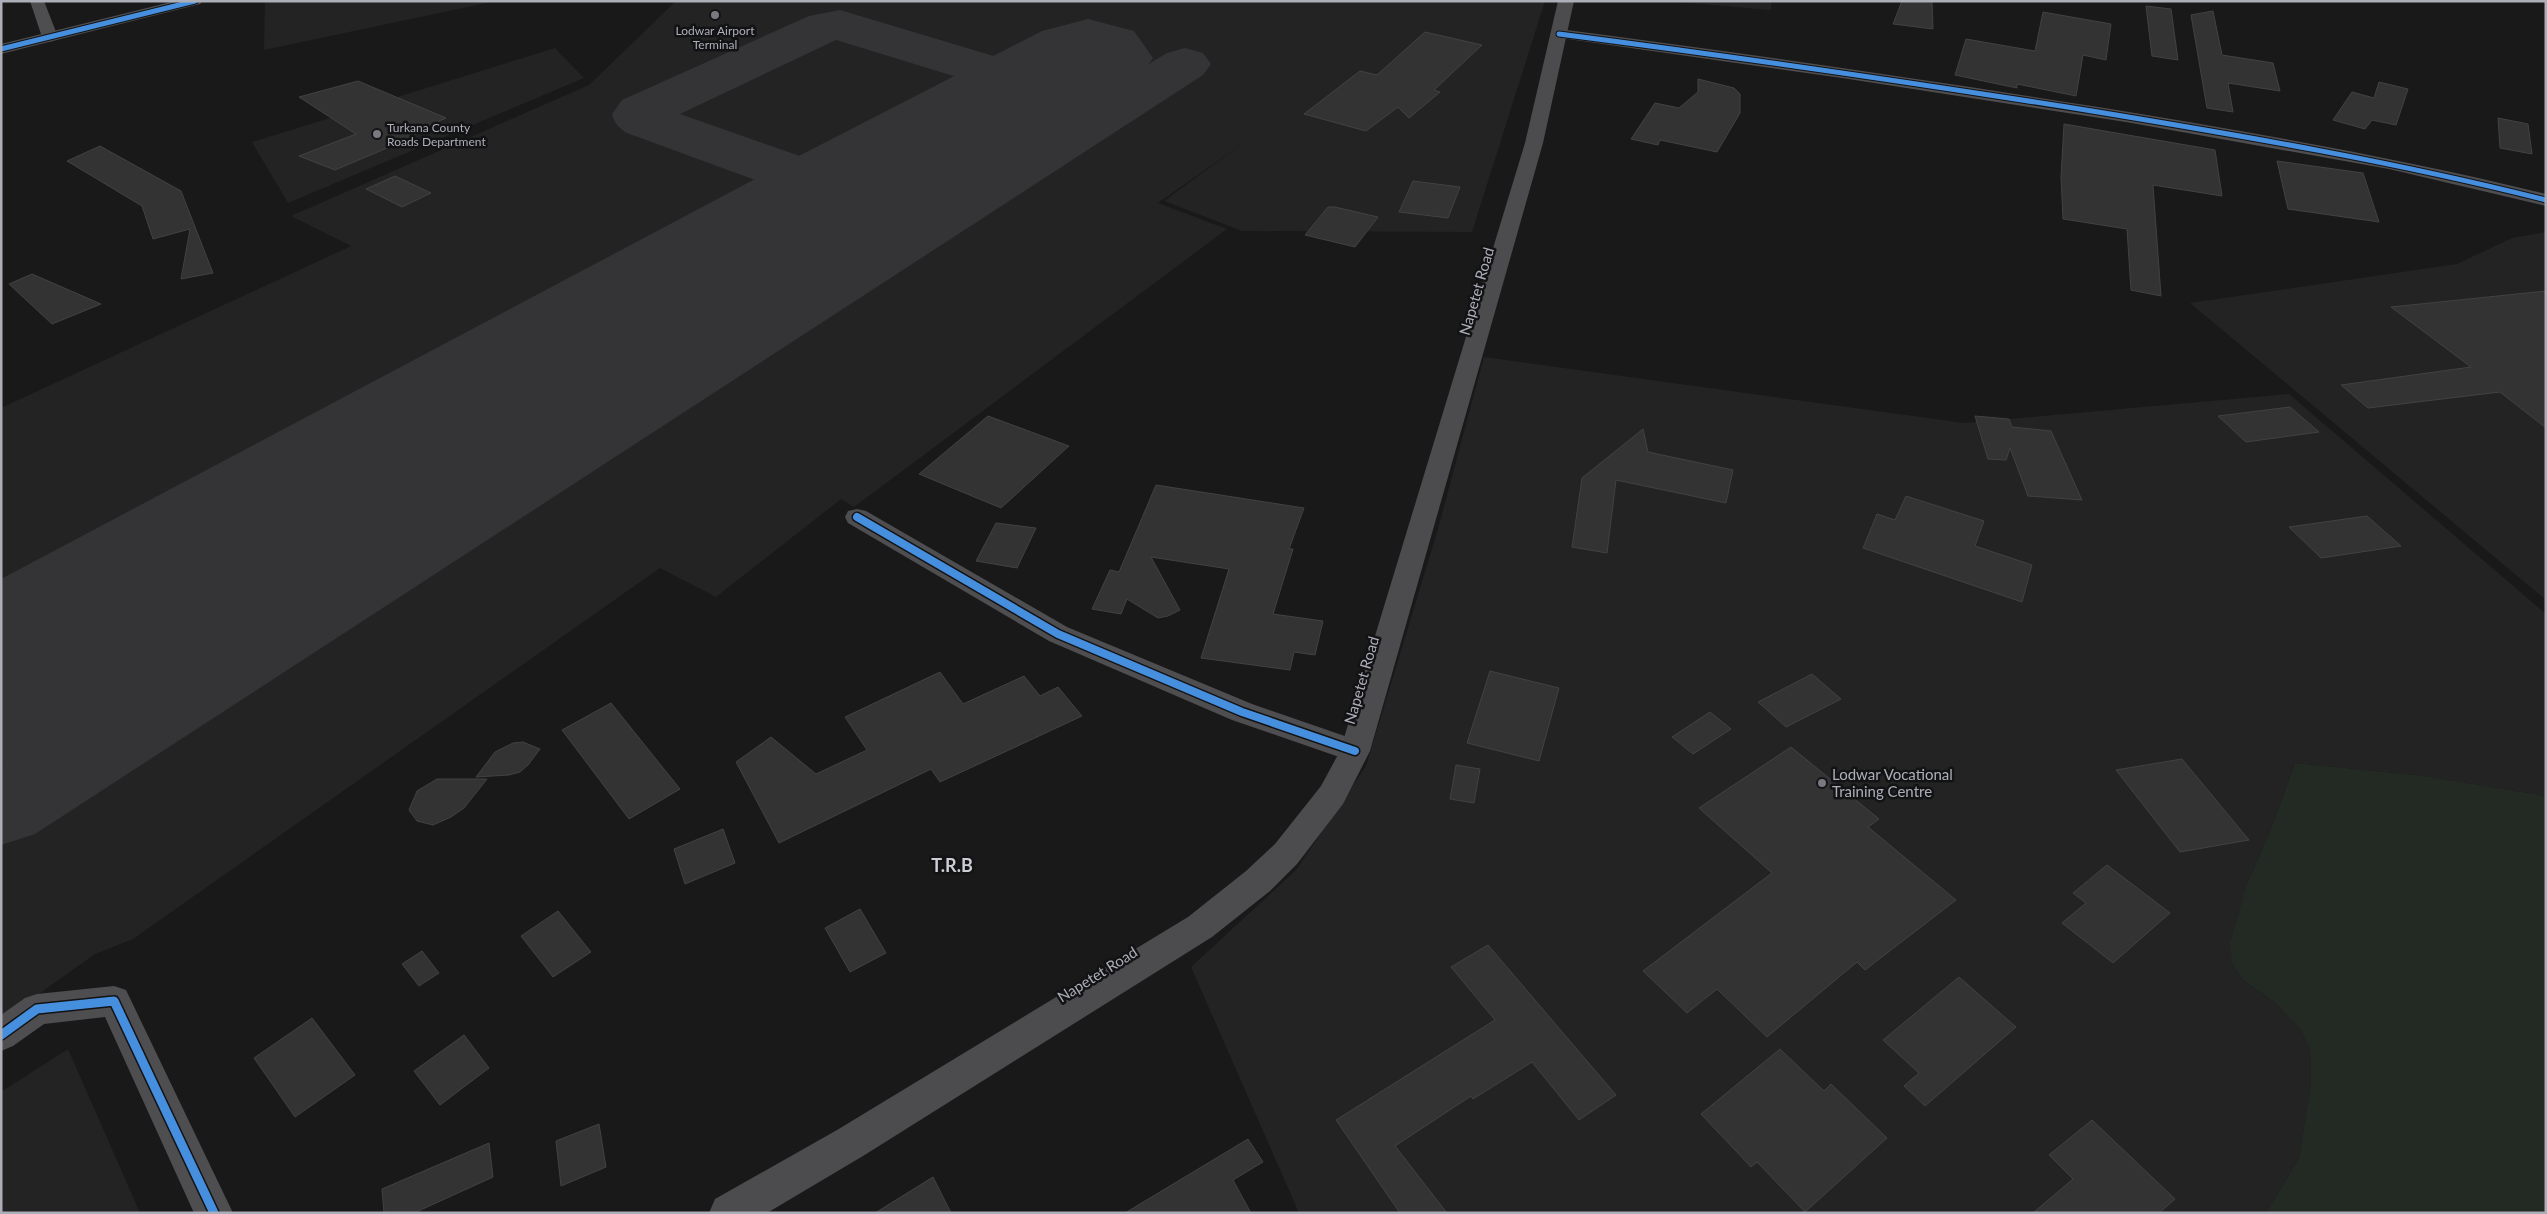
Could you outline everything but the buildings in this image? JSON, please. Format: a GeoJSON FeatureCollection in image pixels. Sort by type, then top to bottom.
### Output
{"type":"FeatureCollection","features":[{"type":"Feature","properties":{"kind":"main road","name":"Napetet Road"},"geometry":{"type":"LineString","coordinates":[[728,1213],[850,1143],[1200,927],[1252,886],[1286,854],[1332,795],[1355,751],[1534,143],[1566,1]]}},
{"type":"Feature","properties":{"kind":"street"},"geometry":{"type":"LineString","coordinates":[[37,1],[50,37]]}},
{"type":"Feature","properties":{"kind":"street"},"geometry":{"type":"LineString","coordinates":[[1,49],[195,1]]}},
{"type":"Feature","properties":{"kind":"street"},"geometry":{"type":"LineString","coordinates":[[1558,34],[1696,51],[1887,79],[2330,151],[2546,200]]}},
{"type":"Feature","properties":{"kind":"street"},"geometry":{"type":"LineString","coordinates":[[857,517],[1058,634],[1242,712],[1355,751]]}},
{"type":"Feature","properties":{"kind":"street"},"geometry":{"type":"LineString","coordinates":[[1,1035],[37,1009],[114,1001],[214,1213]]}},
{"type":"Feature","properties":{"kind":"shaded area"},"geometry":{"type":"Polygon","coordinates":[[[265,1],[496,1],[264,50],[265,1]]]}},
{"type":"Feature","properties":{"kind":"shaded area"},"geometry":{"type":"Polygon","coordinates":[[[676,1],[1545,1],[1472,232],[1242,231],[1164,201],[1242,144],[1158,203],[1227,229],[854,507],[841,499],[716,597],[660,568],[133,939],[95,954],[1,1021],[1,408],[351,246],[291,216],[589,85],[676,1]]]}},
{"type":"Feature","properties":{"kind":"shaded area"},"geometry":{"type":"Polygon","coordinates":[[[1668,1],[1771,1],[1771,10],[1668,1]]]}},
{"type":"Feature","properties":{"kind":"shaded area"},"geometry":{"type":"Polygon","coordinates":[[[555,48],[584,78],[288,203],[252,142],[555,48]]]}},
{"type":"Feature","properties":{"kind":"shaded area"},"geometry":{"type":"Polygon","coordinates":[[[2546,232],[2546,600],[2190,303],[2457,264],[2512,238],[2546,232]]]}},
{"type":"Feature","properties":{"kind":"shaded area","name":"Lodwar Vocational Training Centre"},"geometry":{"type":"Polygon","coordinates":[[[1484,357],[1964,423],[2289,394],[2546,614],[2546,796],[2425,776],[2295,763],[2272,826],[2247,884],[2243,980],[2274,1002],[2300,1029],[2310,1049],[2311,1083],[2299,1158],[2266,1213],[1299,1213],[1191,967],[1296,870],[1366,766],[1438,529],[1484,357]]]}},
{"type":"Feature","properties":{"kind":"shaded area"},"geometry":{"type":"Polygon","coordinates":[[[2295,763],[2425,776],[2546,796],[2546,1213],[2266,1213],[2299,1158],[2311,1083],[2310,1049],[2300,1029],[2274,1002],[2243,980],[2232,963],[2230,943],[2247,884],[2272,826],[2295,763]]]}},
{"type":"Feature","properties":{"kind":"shaded area"},"geometry":{"type":"Polygon","coordinates":[[[68,1049],[140,1213],[1,1213],[1,1092],[68,1049]]]}},
{"type":"Feature","properties":{"kind":"taxiway"},"geometry":{"type":"LineString","coordinates":[[844,192],[647,121],[640,118],[639,114],[826,26],[840,25],[1038,86]]}},
{"type":"Feature","properties":{"kind":"taxiway"},"geometry":{"type":"LineString","coordinates":[[1,806],[1185,64]]}},
{"type":"Feature","properties":{"kind":"runway"},"geometry":{"type":"LineString","coordinates":[[1,680],[844,192],[1088,58]]}},
{"type":"Feature","properties":{"kind":"cycle path"},"geometry":{"type":"LineString","coordinates":[[1,49],[195,1]]}},
{"type":"Feature","properties":{"kind":"cycle path"},"geometry":{"type":"LineString","coordinates":[[1559,34],[1842,73],[2126,117],[2389,164],[2546,200]]}},
{"type":"Feature","properties":{"kind":"cycle path"},"geometry":{"type":"LineString","coordinates":[[857,517],[1058,634],[1242,712],[1355,751]]}},
{"type":"Feature","properties":{"kind":"cycle path"},"geometry":{"type":"LineString","coordinates":[[1,1035],[37,1009],[114,1001],[214,1213]]}},
{"type":"Feature","properties":{"kind":"place","name":"Lodwar Airport Terminal"},"geometry":{"type":"Point","coordinates":[715,15]}},
{"type":"Feature","properties":{"kind":"place","name":"Turkana County Roads Department"},"geometry":{"type":"Point","coordinates":[377,134]}},
{"type":"Feature","properties":{"kind":"place","name":"Lodwar Vocational Training Centre"},"geometry":{"type":"Point","coordinates":[1822,783]}},
{"type":"Feature","properties":{"kind":"district","name":"T.R.B"},"geometry":{"type":"Point","coordinates":[952,865]}}]}
